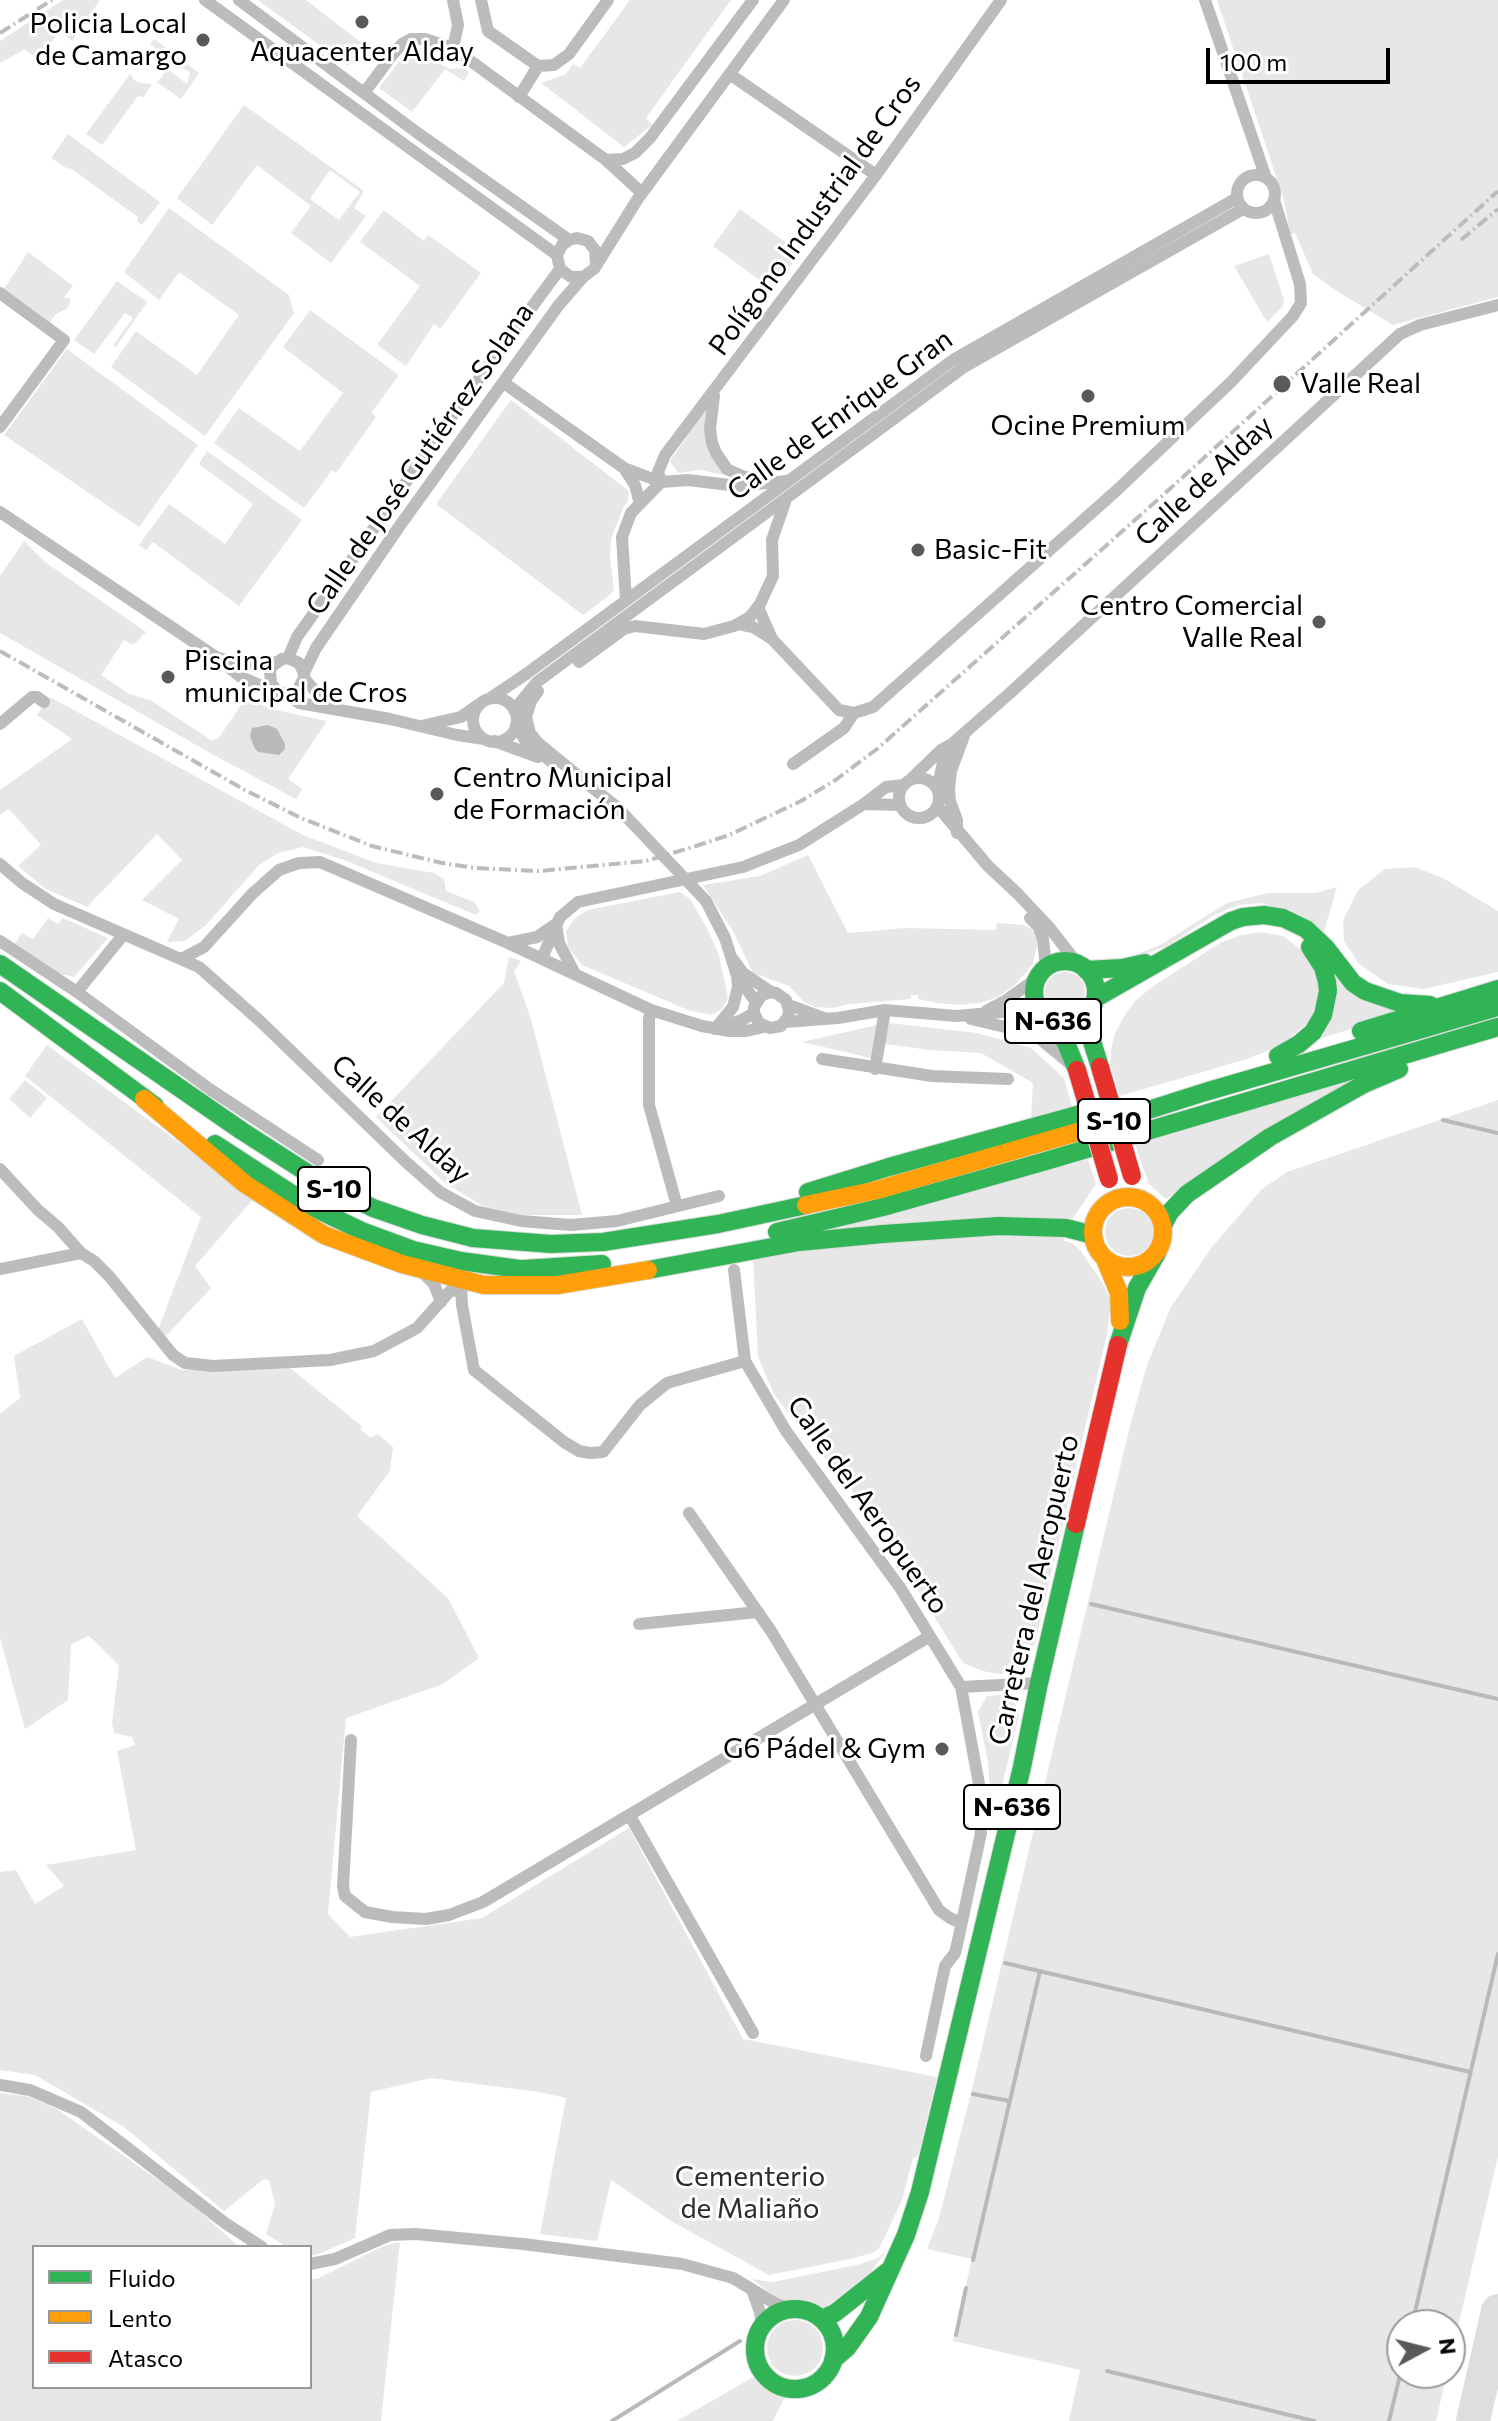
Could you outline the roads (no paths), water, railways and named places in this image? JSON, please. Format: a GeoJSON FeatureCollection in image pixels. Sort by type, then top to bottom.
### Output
{"type":"FeatureCollection","features":[{"type":"Feature","properties":{"kind":"highway"},"geometry":{"type":"LineString","coordinates":[[1264,915],[1287,926],[1306,942],[1323,967],[1328,991],[1323,1015],[1313,1032],[1278,1056]]}},
{"type":"Feature","properties":{"kind":"highway"},"geometry":{"type":"LineString","coordinates":[[1091,1006],[1231,921],[1264,915],[1283,918],[1306,929],[1326,948],[1353,983],[1365,991],[1400,1003],[1425,1005],[1455,1002]]}},
{"type":"Feature","properties":{"kind":"highway"},"geometry":{"type":"LineString","coordinates":[[1081,966],[1122,968],[1166,958]]}},
{"type":"Feature","properties":{"kind":"highway","name":"N-636"},"geometry":{"type":"LineString","coordinates":[[1112,1201],[1109,1179],[1077,1070],[1066,1043],[1036,1005],[1034,998],[1041,973],[1057,962],[1081,966],[1094,983],[1089,1032],[1140,1199],[1155,1209],[1163,1225],[1163,1240],[1157,1253]]}},
{"type":"Feature","properties":{"kind":"highway","name":"S-10"},"geometry":{"type":"LineString","coordinates":[[0,964],[323,1183],[373,1208],[422,1225],[473,1238],[551,1244],[603,1242],[726,1222],[877,1190],[1498,1007]]}},
{"type":"Feature","properties":{"kind":"highway"},"geometry":{"type":"LineString","coordinates":[[726,1222],[754,1208],[889,1167],[1063,1120],[1498,989]]}},
{"type":"Feature","properties":{"kind":"highway","name":"S-10"},"geometry":{"type":"LineString","coordinates":[[0,991],[144,1099],[312,1207],[364,1232],[413,1250],[485,1266],[523,1269],[574,1267],[680,1252],[854,1214],[1046,1161],[1498,1027]]}},
{"type":"Feature","properties":{"kind":"highway","name":"N-636"},"geometry":{"type":"LineString","coordinates":[[1049,1019],[1075,1022],[1091,1006]]}},
{"type":"Feature","properties":{"kind":"highway"},"geometry":{"type":"LineString","coordinates":[[1163,1225],[1170,1212],[1187,1194],[1270,1137],[1364,1084],[1392,1071],[1498,1038]]}},
{"type":"Feature","properties":{"kind":"highway"},"geometry":{"type":"LineString","coordinates":[[144,1099],[245,1184],[324,1235],[461,1285],[558,1285],[799,1242],[883,1234],[999,1226],[1066,1228],[1093,1235],[1096,1219],[1105,1206],[1126,1197],[1140,1199]]}},
{"type":"Feature","properties":{"kind":"highway","name":"N-636"},"geometry":{"type":"LineString","coordinates":[[1093,1235],[1105,1259]]}},
{"type":"Feature","properties":{"kind":"highway"},"geometry":{"type":"LineString","coordinates":[[1105,1259],[1118,1266],[1132,1268],[1146,1263],[1157,1253]]}},
{"type":"Feature","properties":{"kind":"highway","name":"Carretera del Aeropuerto"},"geometry":{"type":"LineString","coordinates":[[889,2270],[906,2235],[920,2192],[1022,1767],[1120,1338],[1137,1288],[1157,1253]]}},
{"type":"Feature","properties":{"kind":"highway","name":"Carretera del Aeropuerto"},"geometry":{"type":"LineString","coordinates":[[1105,1259],[1119,1293],[1120,1338]]}},
{"type":"Feature","properties":{"kind":"highway"},"geometry":{"type":"LineString","coordinates":[[523,1269],[557,1275],[623,1273]]}},
{"type":"Feature","properties":{"kind":"highway","name":"N-636"},"geometry":{"type":"LineString","coordinates":[[822,2319],[845,2306],[889,2270]]}},
{"type":"Feature","properties":{"kind":"highway","name":"N-636"},"geometry":{"type":"LineString","coordinates":[[762,2325],[755,2349],[762,2371],[779,2385],[801,2388],[812,2385],[821,2379],[833,2360],[847,2348],[869,2317],[889,2270]]}},
{"type":"Feature","properties":{"kind":"highway"},"geometry":{"type":"LineString","coordinates":[[762,2325],[780,2311],[803,2309],[822,2319],[833,2338],[833,2360]]}},
{"type":"Feature","properties":{"kind":"street"},"geometry":{"type":"LineString","coordinates":[[205,0],[557,255]]}},
{"type":"Feature","properties":{"kind":"street"},"geometry":{"type":"LineString","coordinates":[[239,0],[569,240]]}},
{"type":"Feature","properties":{"kind":"street"},"geometry":{"type":"LineString","coordinates":[[453,0],[458,25],[453,48]]}},
{"type":"Feature","properties":{"kind":"street"},"geometry":{"type":"LineString","coordinates":[[481,0],[488,31],[538,66],[554,65],[569,54],[608,0]]}},
{"type":"Feature","properties":{"kind":"street"},"geometry":{"type":"LineString","coordinates":[[606,160],[623,159],[635,153],[650,138],[753,0]]}},
{"type":"Feature","properties":{"kind":"street"},"geometry":{"type":"LineString","coordinates":[[596,264],[642,193],[784,0]]}},
{"type":"Feature","properties":{"kind":"street","name":"Polígono Industrial de Cros"},"geometry":{"type":"LineString","coordinates":[[630,470],[649,467],[665,455],[876,175],[1001,0]]}},
{"type":"Feature","properties":{"kind":"street"},"geometry":{"type":"LineString","coordinates":[[738,624],[753,627],[772,639],[839,710],[854,713],[873,707],[1116,491],[1231,382],[1297,310],[1301,303],[1300,284],[1274,200],[1274,188],[1266,178],[1252,140],[1205,0]]}},
{"type":"Feature","properties":{"kind":"street"},"geometry":{"type":"LineString","coordinates":[[280,54],[290,38]]}},
{"type":"Feature","properties":{"kind":"street"},"geometry":{"type":"LineString","coordinates":[[364,93],[393,54],[411,39],[425,39],[453,48],[606,160],[642,193]]}},
{"type":"Feature","properties":{"kind":"street"},"geometry":{"type":"LineString","coordinates":[[519,97],[538,66]]}},
{"type":"Feature","properties":{"kind":"street"},"geometry":{"type":"LineString","coordinates":[[731,75],[876,175]]}},
{"type":"Feature","properties":{"kind":"street"},"geometry":{"type":"LineString","coordinates":[[1252,140],[1252,162],[1247,177],[1239,185],[1240,203],[1254,214],[1267,211],[1274,200]]}},
{"type":"Feature","properties":{"kind":"street"},"geometry":{"type":"LineString","coordinates":[[1247,177],[1266,178]]}},
{"type":"Feature","properties":{"kind":"street","name":"Calle de Enrique Gran"},"geometry":{"type":"LineString","coordinates":[[422,726],[461,717],[484,702],[953,360],[1114,266],[1240,203]]}},
{"type":"Feature","properties":{"kind":"street","name":"Calle de Enrique Gran"},"geometry":{"type":"LineString","coordinates":[[514,710],[537,682],[964,367],[1240,203]]}},
{"type":"Feature","properties":{"kind":"street"},"geometry":{"type":"LineString","coordinates":[[1261,213],[1285,239]]}},
{"type":"Feature","properties":{"kind":"street"},"geometry":{"type":"LineString","coordinates":[[592,245],[617,230]]}},
{"type":"Feature","properties":{"kind":"street"},"geometry":{"type":"LineString","coordinates":[[583,277],[571,277],[560,269],[557,255],[562,245],[569,240],[582,239],[592,245],[597,256],[596,264]]}},
{"type":"Feature","properties":{"kind":"street","name":"Calle de José Gutiérrez Solana"},"geometry":{"type":"LineString","coordinates":[[304,676],[316,648],[392,536],[558,306],[596,264]]}},
{"type":"Feature","properties":{"kind":"street","name":"Calle de José Gutiérrez Solana"},"geometry":{"type":"LineString","coordinates":[[282,660],[456,410],[560,269]]}},
{"type":"Feature","properties":{"kind":"street"},"geometry":{"type":"LineString","coordinates":[[0,293],[64,340],[0,427]]}},
{"type":"Feature","properties":{"kind":"street","name":"Calle de Alday"},"geometry":{"type":"LineString","coordinates":[[542,958],[556,924],[578,902],[743,867],[799,845],[886,787],[907,782],[941,750],[966,732],[1400,334],[1420,325],[1498,305]]}},
{"type":"Feature","properties":{"kind":"street"},"geometry":{"type":"LineString","coordinates":[[504,383],[630,470],[661,482],[688,480],[738,486],[789,481]]}},
{"type":"Feature","properties":{"kind":"street"},"geometry":{"type":"LineString","coordinates":[[714,392],[710,415],[712,443],[727,469],[745,477],[789,481]]}},
{"type":"Feature","properties":{"kind":"street","name":"Polígono Industrial de Cros"},"geometry":{"type":"LineString","coordinates":[[661,482],[658,472],[665,455]]}},
{"type":"Feature","properties":{"kind":"street"},"geometry":{"type":"LineString","coordinates":[[630,470],[640,504]]}},
{"type":"Feature","properties":{"kind":"street"},"geometry":{"type":"LineString","coordinates":[[626,600],[622,537],[631,513],[661,482]]}},
{"type":"Feature","properties":{"kind":"street"},"geometry":{"type":"LineString","coordinates":[[715,1029],[733,1007],[738,987],[732,958],[706,901],[618,808],[538,743],[530,733],[526,717],[531,701],[539,691],[624,629],[635,626],[704,634],[738,624],[750,617],[773,576],[772,540],[786,499]]}},
{"type":"Feature","properties":{"kind":"street"},"geometry":{"type":"LineString","coordinates":[[0,512],[241,677],[281,691],[301,687],[304,676]]}},
{"type":"Feature","properties":{"kind":"street"},"geometry":{"type":"LineString","coordinates":[[758,607],[772,639]]}},
{"type":"Feature","properties":{"kind":"street"},"geometry":{"type":"LineString","coordinates":[[216,657],[244,664],[282,660],[299,663],[304,676],[320,697],[337,709]]}},
{"type":"Feature","properties":{"kind":"street"},"geometry":{"type":"LineString","coordinates":[[282,660],[272,666],[269,677],[281,691],[299,703],[489,740],[508,737],[516,725]]}},
{"type":"Feature","properties":{"kind":"street"},"geometry":{"type":"LineString","coordinates":[[0,724],[32,697],[44,702]]}},
{"type":"Feature","properties":{"kind":"street"},"geometry":{"type":"LineString","coordinates":[[545,759],[479,735],[473,723],[475,710],[484,702],[504,700],[514,710],[516,725],[526,742],[545,759],[593,788]]}},
{"type":"Feature","properties":{"kind":"street"},"geometry":{"type":"LineString","coordinates":[[793,764],[844,728],[854,713]]}},
{"type":"Feature","properties":{"kind":"street","name":"Calle de Alday"},"geometry":{"type":"LineString","coordinates":[[957,833],[957,820],[950,801],[951,771],[966,732]]}},
{"type":"Feature","properties":{"kind":"street","name":"Calle de Alday"},"geometry":{"type":"LineString","coordinates":[[937,789],[944,758],[952,744]]}},
{"type":"Feature","properties":{"kind":"street"},"geometry":{"type":"LineString","coordinates":[[923,778],[937,789],[939,795],[933,812],[922,818],[908,815],[900,805],[899,794],[907,782],[923,778]]}},
{"type":"Feature","properties":{"kind":"street"},"geometry":{"type":"LineString","coordinates":[[864,804],[900,805]]}},
{"type":"Feature","properties":{"kind":"street"},"geometry":{"type":"LineString","coordinates":[[933,812],[1039,916],[1081,966]]}},
{"type":"Feature","properties":{"kind":"street"},"geometry":{"type":"LineString","coordinates":[[183,958],[204,947],[252,894],[279,870],[290,865],[320,862],[542,958],[651,1010],[715,1029],[746,1031],[776,1028],[785,1022],[885,1010],[957,1016],[1012,1011],[1049,1019]]}},
{"type":"Feature","properties":{"kind":"street","name":"Calle de Alday"},"geometry":{"type":"LineString","coordinates":[[0,864],[54,904],[199,967],[406,1162],[457,1203],[495,1217],[571,1225],[617,1221],[719,1196]]}},
{"type":"Feature","properties":{"kind":"street"},"geometry":{"type":"LineString","coordinates":[[977,1015],[1005,1001],[1041,973],[1045,946],[1038,926],[1012,900],[988,866]]}},
{"type":"Feature","properties":{"kind":"street"},"geometry":{"type":"LineString","coordinates":[[556,924],[559,943],[575,974]]}},
{"type":"Feature","properties":{"kind":"street","name":"Calle de Alday"},"geometry":{"type":"LineString","coordinates":[[508,943],[537,937],[556,924]]}},
{"type":"Feature","properties":{"kind":"street"},"geometry":{"type":"LineString","coordinates":[[77,992],[123,935]]}},
{"type":"Feature","properties":{"kind":"street"},"geometry":{"type":"LineString","coordinates":[[0,941],[77,992],[211,1090],[318,1160]]}},
{"type":"Feature","properties":{"kind":"street"},"geometry":{"type":"LineString","coordinates":[[732,958],[743,973],[782,996],[789,1005],[827,1019]]}},
{"type":"Feature","properties":{"kind":"street"},"geometry":{"type":"LineString","coordinates":[[737,976],[755,1008],[759,1023],[764,1027]]}},
{"type":"Feature","properties":{"kind":"street"},"geometry":{"type":"LineString","coordinates":[[715,1029],[742,1020],[755,1008],[762,995],[771,992]]}},
{"type":"Feature","properties":{"kind":"street"},"geometry":{"type":"LineString","coordinates":[[785,1022],[789,1005]]}},
{"type":"Feature","properties":{"kind":"street"},"geometry":{"type":"LineString","coordinates":[[651,1010],[649,1105],[677,1206]]}},
{"type":"Feature","properties":{"kind":"street"},"geometry":{"type":"LineString","coordinates":[[875,1069],[885,1010]]}},
{"type":"Feature","properties":{"kind":"street"},"geometry":{"type":"LineString","coordinates":[[957,1016],[1027,1032],[1039,1038],[1077,1070]]}},
{"type":"Feature","properties":{"kind":"street"},"geometry":{"type":"LineString","coordinates":[[822,1059],[932,1076],[1008,1079]]}},
{"type":"Feature","properties":{"kind":"street"},"geometry":{"type":"LineString","coordinates":[[0,1169],[81,1253],[109,1276],[173,1355],[185,1363],[236,1366],[330,1360],[374,1351],[417,1328],[450,1291],[461,1285],[474,1370],[552,1433],[579,1451],[590,1453],[603,1452],[640,1405],[667,1383],[745,1361]]}},
{"type":"Feature","properties":{"kind":"street"},"geometry":{"type":"LineString","coordinates":[[0,1269],[81,1253]]}},
{"type":"Feature","properties":{"kind":"street"},"geometry":{"type":"LineString","coordinates":[[419,1269],[434,1284],[441,1302]]}},
{"type":"Feature","properties":{"kind":"street","name":"Calle del Aeropuerto"},"geometry":{"type":"LineString","coordinates":[[734,1270],[745,1361],[786,1431],[865,1537],[961,1687]]}},
{"type":"Feature","properties":{"kind":"street"},"geometry":{"type":"LineString","coordinates":[[689,1513],[758,1612],[939,1910],[961,1923]]}},
{"type":"Feature","properties":{"kind":"street"},"geometry":{"type":"LineString","coordinates":[[639,1624],[758,1612]]}},
{"type":"Feature","properties":{"kind":"street"},"geometry":{"type":"LineString","coordinates":[[351,1740],[345,1896],[365,1912],[426,1919],[483,1902],[930,1636]]}},
{"type":"Feature","properties":{"kind":"street"},"geometry":{"type":"LineString","coordinates":[[926,2056],[945,1966],[955,1953],[981,1833],[979,1784],[961,1687],[1039,1683]]}},
{"type":"Feature","properties":{"kind":"street"},"geometry":{"type":"LineString","coordinates":[[630,1816],[753,2033]]}},
{"type":"Feature","properties":{"kind":"street"},"geometry":{"type":"LineString","coordinates":[[0,2085],[30,2090],[81,2112],[225,2223],[259,2245]]}},
{"type":"Feature","properties":{"kind":"street"},"geometry":{"type":"LineString","coordinates":[[312,2264],[335,2259],[390,2235],[416,2234],[523,2244],[682,2264],[725,2275],[776,2304],[792,2309]]}},
{"type":"Feature","properties":{"kind":"street"},"geometry":{"type":"LineString","coordinates":[[752,2290],[762,2325]]}},
{"type":"Feature","properties":{"kind":"waterway"},"geometry":{"type":"LineString","coordinates":[[1443,1120],[1498,1133]]}},
{"type":"Feature","properties":{"kind":"waterway"},"geometry":{"type":"LineString","coordinates":[[1091,1604],[1498,1699]]}},
{"type":"Feature","properties":{"kind":"waterway"},"geometry":{"type":"LineString","coordinates":[[1416,2309],[1498,1954]]}},
{"type":"Feature","properties":{"kind":"waterway"},"geometry":{"type":"LineString","coordinates":[[1005,1963],[1470,2072]]}},
{"type":"Feature","properties":{"kind":"waterway"},"geometry":{"type":"LineString","coordinates":[[973,2260],[1040,1971]]}},
{"type":"Feature","properties":{"kind":"waterway"},"geometry":{"type":"LineString","coordinates":[[973,2094],[1010,2101]]}},
{"type":"Feature","properties":{"kind":"waterway"},"geometry":{"type":"LineString","coordinates":[[956,2335],[966,2288]]}},
{"type":"Feature","properties":{"kind":"waterway"},"geometry":{"type":"LineString","coordinates":[[612,2421],[740,2341]]}},
{"type":"Feature","properties":{"kind":"waterway"},"geometry":{"type":"LineString","coordinates":[[1107,2371],[1314,2421]]}},
{"type":"Feature","properties":{"kind":"waterway"},"geometry":{"type":"LineString","coordinates":[[1389,2421],[1397,2389]]}},
{"type":"Feature","properties":{"kind":"railway"},"geometry":{"type":"LineString","coordinates":[[0,33],[52,0]]}},
{"type":"Feature","properties":{"kind":"railway"},"geometry":{"type":"LineString","coordinates":[[0,651],[245,790],[301,818],[372,846],[475,868],[539,871],[646,861],[693,847],[729,835],[801,801],[877,749],[1498,191]]}},
{"type":"Feature","properties":{"kind":"railway"},"geometry":{"type":"LineString","coordinates":[[1461,240],[1498,209]]}},
{"type":"Feature","properties":{"kind":"place","name":"Aquacenter Alday"},"geometry":{"type":"Point","coordinates":[362,22]}},
{"type":"Feature","properties":{"kind":"place","name":"Policia Local de Camargo"},"geometry":{"type":"Point","coordinates":[203,40]}},
{"type":"Feature","properties":{"kind":"place","name":"Valle Real"},"geometry":{"type":"Point","coordinates":[1282,384]}},
{"type":"Feature","properties":{"kind":"place","name":"Ocine Premium"},"geometry":{"type":"Point","coordinates":[1088,396]}},
{"type":"Feature","properties":{"kind":"place","name":"Basic-Fit"},"geometry":{"type":"Point","coordinates":[918,550]}},
{"type":"Feature","properties":{"kind":"place","name":"Centro Comercial Valle Real"},"geometry":{"type":"Point","coordinates":[1319,622]}},
{"type":"Feature","properties":{"kind":"place","name":"Piscina municipal de Cros"},"geometry":{"type":"Point","coordinates":[168,677]}},
{"type":"Feature","properties":{"kind":"place","name":"Centro Municipal de Formación"},"geometry":{"type":"Point","coordinates":[437,794]}},
{"type":"Feature","properties":{"kind":"place","name":"G6 Pádel & Gym"},"geometry":{"type":"Point","coordinates":[942,1749]}},
{"type":"Feature","properties":{"kind":"park label","name":"Cementerio de Maliaño"},"geometry":{"type":"Point","coordinates":[750,2193]}}]}
